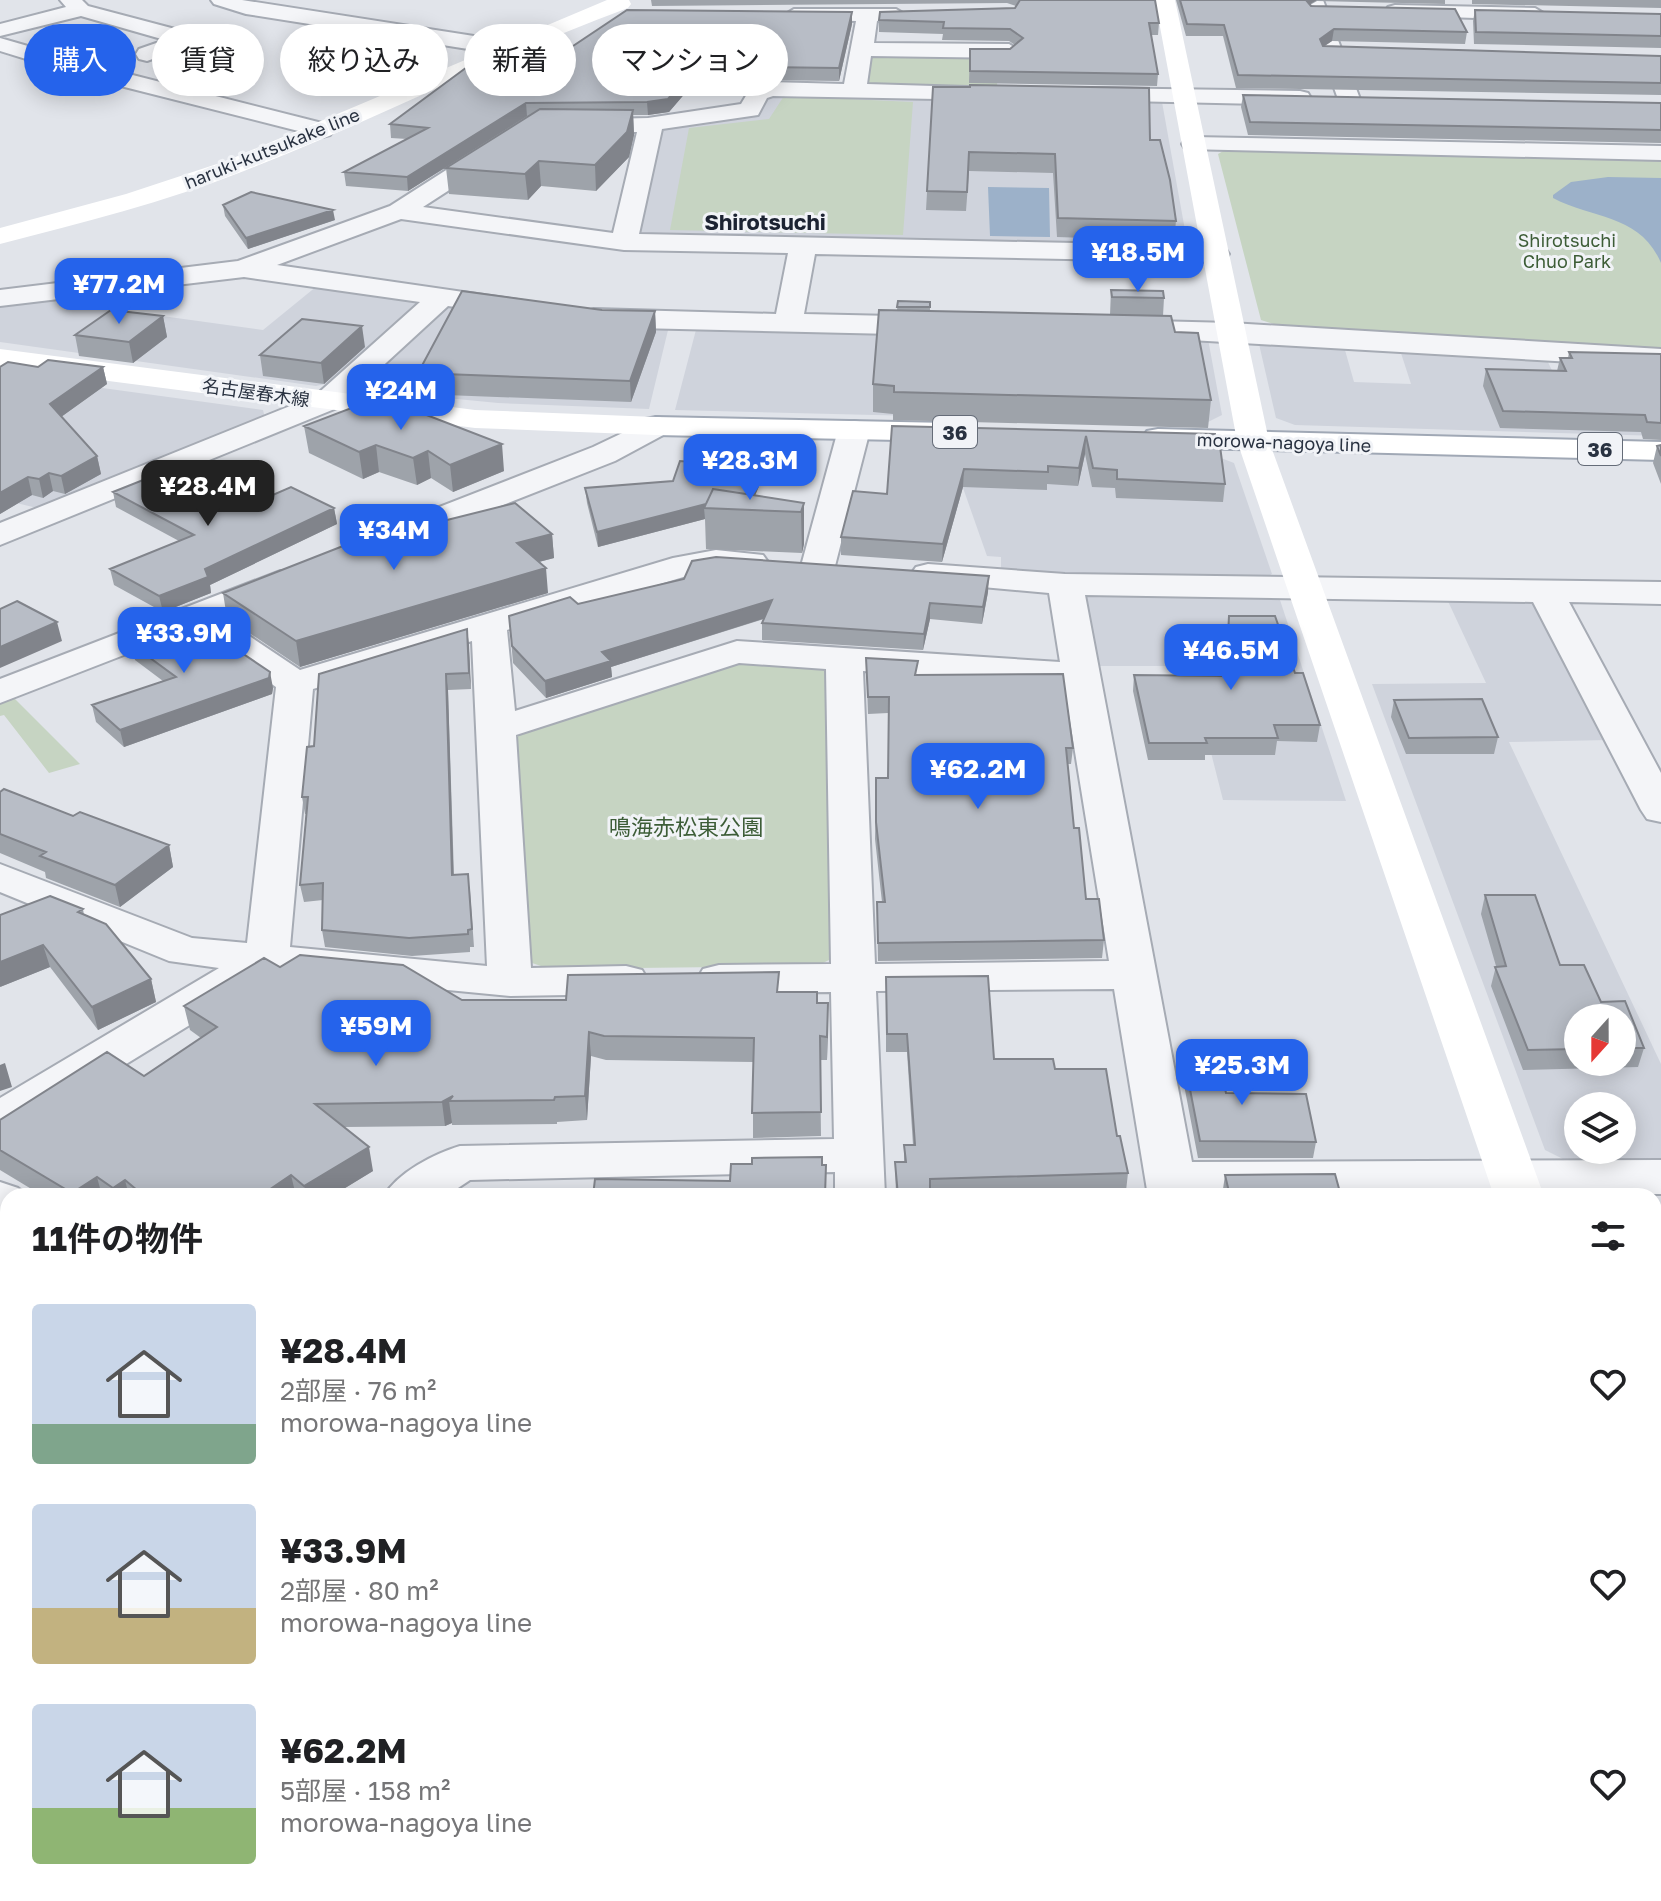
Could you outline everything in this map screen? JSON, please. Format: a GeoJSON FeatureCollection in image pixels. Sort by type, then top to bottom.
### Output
{"type":"FeatureCollection","features":[{"type":"Feature","properties":{"kind":"street"},"geometry":{"type":"LineString","coordinates":[[221,0],[246,8],[464,41]]}},
{"type":"Feature","properties":{"kind":"street"},"geometry":{"type":"LineString","coordinates":[[1165,0],[1253,441],[1515,1187]]}},
{"type":"Feature","properties":{"kind":"street"},"geometry":{"type":"LineString","coordinates":[[320,19],[372,4]]}},
{"type":"Feature","properties":{"kind":"street"},"geometry":{"type":"LineString","coordinates":[[609,4],[647,14]]}},
{"type":"Feature","properties":{"kind":"street","name":"haruki-kutsukake line"},"geometry":{"type":"LineString","coordinates":[[562,24],[609,4]]}},
{"type":"Feature","properties":{"kind":"street"},"geometry":{"type":"LineString","coordinates":[[0,30],[76,5],[152,28]]}},
{"type":"Feature","properties":{"kind":"street"},"geometry":{"type":"LineString","coordinates":[[1379,11],[1483,6],[1551,14]]}},
{"type":"Feature","properties":{"kind":"street"},"geometry":{"type":"LineString","coordinates":[[1068,95],[1357,100],[1321,7]]}},
{"type":"Feature","properties":{"kind":"street"},"geometry":{"type":"LineString","coordinates":[[773,15],[914,14]]}},
{"type":"Feature","properties":{"kind":"street"},"geometry":{"type":"LineString","coordinates":[[854,91],[868,15]]}},
{"type":"Feature","properties":{"kind":"street"},"geometry":{"type":"LineString","coordinates":[[1008,25],[1011,78]]}},
{"type":"Feature","properties":{"kind":"street"},"geometry":{"type":"LineString","coordinates":[[0,44],[89,71],[322,130]]}},
{"type":"Feature","properties":{"kind":"street"},"geometry":{"type":"LineString","coordinates":[[862,49],[1011,78]]}},
{"type":"Feature","properties":{"kind":"street","name":"haruki-kutsukake line"},"geometry":{"type":"LineString","coordinates":[[0,236],[156,194],[322,130],[464,67]]}},
{"type":"Feature","properties":{"kind":"street"},"geometry":{"type":"LineString","coordinates":[[550,124],[651,125],[661,121],[750,110],[758,94],[769,89],[854,91],[1011,78]]}},
{"type":"Feature","properties":{"kind":"street"},"geometry":{"type":"LineString","coordinates":[[624,242],[651,125]]}},
{"type":"Feature","properties":{"kind":"street"},"geometry":{"type":"LineString","coordinates":[[0,298],[243,269],[399,211],[524,131]]}},
{"type":"Feature","properties":{"kind":"street"},"geometry":{"type":"LineString","coordinates":[[1194,144],[1661,153]]}},
{"type":"Feature","properties":{"kind":"street"},"geometry":{"type":"LineString","coordinates":[[399,211],[624,242],[1216,254]]}},
{"type":"Feature","properties":{"kind":"street"},"geometry":{"type":"LineString","coordinates":[[788,323],[803,245]]}},
{"type":"Feature","properties":{"kind":"street"},"geometry":{"type":"LineString","coordinates":[[243,269],[544,312]]}},
{"type":"Feature","properties":{"kind":"street"},"geometry":{"type":"LineString","coordinates":[[0,535],[326,402],[441,298]]}},
{"type":"Feature","properties":{"kind":"street"},"geometry":{"type":"LineString","coordinates":[[574,315],[603,319],[969,326]]}},
{"type":"Feature","properties":{"kind":"street"},"geometry":{"type":"LineString","coordinates":[[1091,329],[1231,332],[1661,358]]}},
{"type":"Feature","properties":{"kind":"street","name":"名古屋春木線"},"geometry":{"type":"LineString","coordinates":[[0,358],[475,419],[656,426]]}},
{"type":"Feature","properties":{"kind":"street","name":"36"},"geometry":{"type":"LineString","coordinates":[[0,692],[604,454],[656,426],[981,433]]}},
{"type":"Feature","properties":{"kind":"street"},"geometry":{"type":"LineString","coordinates":[[295,683],[700,563],[716,560],[833,567],[854,430]]}},
{"type":"Feature","properties":{"kind":"street","name":"morowa-nagoya line"},"geometry":{"type":"LineString","coordinates":[[1133,437],[1661,451]]}},
{"type":"Feature","properties":{"kind":"street"},"geometry":{"type":"LineString","coordinates":[[0,508],[42,518]]}},
{"type":"Feature","properties":{"kind":"street"},"geometry":{"type":"LineString","coordinates":[[895,571],[1065,584],[1661,593]]}},
{"type":"Feature","properties":{"kind":"street"},"geometry":{"type":"LineString","coordinates":[[1065,584],[1171,1187],[1515,1187],[1661,1177]]}},
{"type":"Feature","properties":{"kind":"street"},"geometry":{"type":"LineString","coordinates":[[1545,591],[1661,810]]}},
{"type":"Feature","properties":{"kind":"street"},"geometry":{"type":"LineString","coordinates":[[194,615],[295,683]]}},
{"type":"Feature","properties":{"kind":"street"},"geometry":{"type":"LineString","coordinates":[[488,624],[510,982]]}},
{"type":"Feature","properties":{"kind":"street"},"geometry":{"type":"LineString","coordinates":[[496,729],[737,652],[1081,674]]}},
{"type":"Feature","properties":{"kind":"street"},"geometry":{"type":"LineString","coordinates":[[421,1188],[460,1163],[541,1178],[859,1176],[844,658]]}},
{"type":"Feature","properties":{"kind":"street"},"geometry":{"type":"LineString","coordinates":[[267,959],[295,683]]}},
{"type":"Feature","properties":{"kind":"street"},"geometry":{"type":"LineString","coordinates":[[0,877],[185,951],[510,982],[1136,975]]}},
{"type":"Feature","properties":{"kind":"street"},"geometry":{"type":"LineString","coordinates":[[0,1120],[267,959]]}},
{"type":"Feature","properties":{"kind":"shaded area"},"geometry":{"type":"Polygon","coordinates":[[[788,95],[1162,102],[1188,247],[638,236],[662,127],[760,114],[769,96],[788,95]]]}},
{"type":"Feature","properties":{"kind":"shaded area"},"geometry":{"type":"Polygon","coordinates":[[[317,286],[418,300],[420,305],[335,382],[316,386],[0,342],[0,303],[39,299],[263,330],[317,286]]]}},
{"type":"Feature","properties":{"kind":"shaded area"},"geometry":{"type":"Polygon","coordinates":[[[451,305],[669,326],[649,409],[498,403],[365,390],[360,383],[443,308],[451,305]]]}},
{"type":"Feature","properties":{"kind":"shaded area"},"geometry":{"type":"Polygon","coordinates":[[[697,326],[1208,339],[1222,415],[1206,423],[675,410],[697,326]]]}},
{"type":"Feature","properties":{"kind":"shaded area"},"geometry":{"type":"Polygon","coordinates":[[[1261,339],[1343,343],[1354,382],[1411,384],[1399,347],[1545,356],[1560,387],[1661,436],[1295,425],[1276,418],[1259,344],[1261,339]]]}},
{"type":"Feature","properties":{"kind":"shaded area"},"geometry":{"type":"Polygon","coordinates":[[[0,374],[263,410],[265,418],[37,508],[0,499],[0,374]]]}},
{"type":"Feature","properties":{"kind":"shaded area"},"geometry":{"type":"Polygon","coordinates":[[[999,450],[1213,455],[1234,463],[1272,574],[1260,580],[1001,572],[1001,557],[987,556],[962,485],[999,450]]]}},
{"type":"Feature","properties":{"kind":"shaded area"},"geometry":{"type":"Polygon","coordinates":[[[1090,591],[1267,595],[1280,600],[1346,801],[1223,800],[1189,666],[1095,666],[1082,596],[1090,591]]]}},
{"type":"Feature","properties":{"kind":"shaded area"},"geometry":{"type":"Polygon","coordinates":[[[1446,597],[1524,599],[1537,603],[1608,740],[1509,742],[1633,1004],[1564,1004],[1564,1076],[1636,1076],[1636,1011],[1661,1064],[1661,1159],[1636,1159],[1636,1092],[1564,1092],[1564,1160],[1545,1150],[1372,684],[1486,683],[1446,597]]]}},
{"type":"Feature","properties":{"kind":"green space"},"geometry":{"type":"Polygon","coordinates":[[[871,53],[998,57],[997,88],[867,85],[871,53]]]}},
{"type":"Feature","properties":{"kind":"green space"},"geometry":{"type":"Polygon","coordinates":[[[784,96],[913,102],[903,235],[670,230],[689,128],[769,119],[784,96]]]}},
{"type":"Feature","properties":{"kind":"green space","name":"Shirotsuchi Chuo Park"},"geometry":{"type":"Polygon","coordinates":[[[1225,150],[1661,159],[1661,349],[1280,326],[1261,320],[1218,154],[1225,150]]]}},
{"type":"Feature","properties":{"kind":"green space","name":"鳴海赤松東公園"},"geometry":{"type":"Polygon","coordinates":[[[742,660],[821,665],[828,673],[831,959],[817,966],[550,969],[529,962],[513,739],[523,730],[742,660]]]}},
{"type":"Feature","properties":{"kind":"green space"},"geometry":{"type":"Polygon","coordinates":[[[12,696],[80,764],[49,773],[4,715],[0,716],[0,701],[12,696]]]}},
{"type":"Feature","properties":{"kind":"water"},"geometry":{"type":"Polygon","coordinates":[[[1608,177],[1661,178],[1661,263],[1652,247],[1629,227],[1553,198],[1571,182],[1608,177]]]}},
{"type":"Feature","properties":{"kind":"water"},"geometry":{"type":"Polygon","coordinates":[[[988,187],[1049,188],[1050,237],[990,236],[988,187]]]}},
{"type":"Feature","properties":{"kind":"building"},"geometry":{"type":"Polygon","coordinates":[[[1020,0],[1155,0],[1159,23],[1149,23],[1158,74],[970,71],[970,49],[1010,49],[1023,38],[1010,29],[943,28],[944,22],[879,20],[880,12],[1015,8],[1020,0]]]}},
{"type":"Feature","properties":{"kind":"building"},"geometry":{"type":"Polygon","coordinates":[[[1180,0],[1306,0],[1311,6],[1455,9],[1467,32],[1334,29],[1320,39],[1323,46],[1661,56],[1661,83],[1238,75],[1224,25],[1187,24],[1180,0]]]}},
{"type":"Feature","properties":{"kind":"building"},"geometry":{"type":"Polygon","coordinates":[[[627,10],[852,12],[839,68],[788,67],[788,24],[606,24],[627,10]]]}},
{"type":"Feature","properties":{"kind":"building"},"geometry":{"type":"Polygon","coordinates":[[[1475,10],[1661,14],[1661,36],[1476,32],[1475,10]]]}},
{"type":"Feature","properties":{"kind":"building"},"geometry":{"type":"Polygon","coordinates":[[[592,33],[592,96],[671,96],[647,102],[526,103],[407,177],[344,172],[428,128],[390,124],[428,96],[448,96],[448,81],[464,69],[464,96],[576,96],[576,44],[592,33]]]}},
{"type":"Feature","properties":{"kind":"building"},"geometry":{"type":"Polygon","coordinates":[[[933,87],[1149,88],[1150,140],[1160,140],[1176,221],[1058,218],[1055,154],[969,152],[967,192],[927,191],[933,87]]]}},
{"type":"Feature","properties":{"kind":"building"},"geometry":{"type":"Polygon","coordinates":[[[1243,95],[1661,103],[1661,130],[1250,122],[1243,95]]]}},
{"type":"Feature","properties":{"kind":"building"},"geometry":{"type":"Polygon","coordinates":[[[540,109],[633,110],[627,132],[595,165],[539,161],[525,174],[446,168],[540,109]]]}},
{"type":"Feature","properties":{"kind":"building"},"geometry":{"type":"Polygon","coordinates":[[[251,192],[333,210],[246,238],[223,205],[251,192]]]}},
{"type":"Feature","properties":{"kind":"building"},"geometry":{"type":"Polygon","coordinates":[[[1111,290],[1163,291],[1164,298],[1112,297],[1111,290]]]}},
{"type":"Feature","properties":{"kind":"building"},"geometry":{"type":"Polygon","coordinates":[[[462,291],[602,310],[655,311],[630,381],[418,373],[462,291]]]}},
{"type":"Feature","properties":{"kind":"building"},"geometry":{"type":"Polygon","coordinates":[[[898,301],[930,302],[930,307],[897,307],[898,301]]]}},
{"type":"Feature","properties":{"kind":"building"},"geometry":{"type":"Polygon","coordinates":[[[111,310],[163,316],[129,342],[75,335],[111,310]]]}},
{"type":"Feature","properties":{"kind":"building"},"geometry":{"type":"Polygon","coordinates":[[[879,310],[1171,316],[1175,332],[1198,333],[1211,400],[894,392],[894,386],[873,384],[879,310]]]}},
{"type":"Feature","properties":{"kind":"building"},"geometry":{"type":"Polygon","coordinates":[[[302,319],[362,326],[321,363],[260,355],[302,319]]]}},
{"type":"Feature","properties":{"kind":"building"},"geometry":{"type":"Polygon","coordinates":[[[1569,352],[1661,354],[1661,423],[1647,422],[1645,415],[1503,411],[1486,369],[1566,371],[1560,358],[1572,358],[1569,352]]]}},
{"type":"Feature","properties":{"kind":"building"},"geometry":{"type":"Polygon","coordinates":[[[48,360],[103,367],[50,404],[97,456],[61,476],[49,473],[39,479],[28,477],[0,493],[0,367],[8,362],[38,367],[48,360]]]}},
{"type":"Feature","properties":{"kind":"building"},"geometry":{"type":"Polygon","coordinates":[[[375,399],[395,408],[398,404],[502,444],[450,465],[428,451],[413,458],[376,445],[359,452],[304,426],[375,399]]]}},
{"type":"Feature","properties":{"kind":"building"},"geometry":{"type":"Polygon","coordinates":[[[892,426],[1215,434],[1217,446],[1220,446],[1225,484],[1117,479],[1117,470],[1093,468],[1086,436],[1079,468],[1048,466],[1048,472],[964,469],[943,544],[841,537],[853,491],[887,494],[892,426]]]}},
{"type":"Feature","properties":{"kind":"building"},"geometry":{"type":"Polygon","coordinates":[[[702,440],[769,447],[750,493],[713,489],[706,504],[597,532],[585,488],[673,481],[680,461],[692,462],[702,440]]]}},
{"type":"Feature","properties":{"kind":"building"},"geometry":{"type":"Polygon","coordinates":[[[158,474],[189,490],[207,483],[252,504],[291,487],[334,508],[205,569],[208,577],[159,596],[110,569],[194,535],[113,492],[158,474]]]}},
{"type":"Feature","properties":{"kind":"building"},"geometry":{"type":"Polygon","coordinates":[[[713,489],[804,503],[801,512],[704,508],[713,489]]]}},
{"type":"Feature","properties":{"kind":"building"},"geometry":{"type":"Polygon","coordinates":[[[515,503],[552,534],[517,543],[546,568],[296,641],[223,593],[343,546],[515,503]]]}},
{"type":"Feature","properties":{"kind":"building"},"geometry":{"type":"Polygon","coordinates":[[[716,557],[989,576],[983,607],[930,603],[924,634],[762,623],[772,600],[602,652],[611,661],[545,681],[512,646],[509,616],[570,597],[578,604],[684,579],[692,561],[716,557]]]}},
{"type":"Feature","properties":{"kind":"building"},"geometry":{"type":"Polygon","coordinates":[[[17,601],[57,622],[0,647],[0,609],[17,601]]]}},
{"type":"Feature","properties":{"kind":"building"},"geometry":{"type":"Polygon","coordinates":[[[1229,616],[1275,616],[1295,673],[1303,673],[1320,725],[1274,725],[1278,738],[1205,738],[1207,743],[1149,743],[1134,675],[1226,676],[1229,616]]]}},
{"type":"Feature","properties":{"kind":"building"},"geometry":{"type":"Polygon","coordinates":[[[193,620],[270,672],[269,678],[120,730],[92,705],[176,677],[131,644],[193,620]]]}},
{"type":"Feature","properties":{"kind":"building"},"geometry":{"type":"Polygon","coordinates":[[[467,629],[469,673],[446,674],[452,875],[468,874],[472,929],[468,930],[468,934],[409,938],[322,930],[323,883],[300,885],[308,797],[302,797],[307,747],[314,746],[319,674],[467,629]]]}},
{"type":"Feature","properties":{"kind":"building"},"geometry":{"type":"Polygon","coordinates":[[[866,658],[918,661],[915,675],[1063,674],[1073,748],[1066,748],[1074,828],[1079,828],[1086,899],[1099,899],[1104,940],[878,943],[877,902],[885,902],[876,822],[876,778],[888,778],[889,697],[868,697],[866,658]]]}},
{"type":"Feature","properties":{"kind":"building"},"geometry":{"type":"Polygon","coordinates":[[[1482,699],[1498,737],[1409,738],[1394,700],[1482,699]]]}},
{"type":"Feature","properties":{"kind":"building"},"geometry":{"type":"Polygon","coordinates":[[[4,789],[73,816],[80,812],[169,845],[115,885],[40,856],[46,852],[0,834],[0,792],[4,789]]]}},
{"type":"Feature","properties":{"kind":"building"},"geometry":{"type":"Polygon","coordinates":[[[1485,895],[1535,895],[1560,965],[1584,965],[1601,1002],[1625,1001],[1626,1004],[1564,1004],[1564,1049],[1528,1050],[1495,967],[1506,966],[1485,895]]]}},
{"type":"Feature","properties":{"kind":"building"},"geometry":{"type":"Polygon","coordinates":[[[50,896],[83,909],[78,912],[106,924],[151,979],[92,1007],[43,945],[0,962],[0,915],[50,896]]]}},
{"type":"Feature","properties":{"kind":"building"},"geometry":{"type":"Polygon","coordinates":[[[300,955],[403,965],[462,1000],[566,1000],[568,975],[779,972],[777,992],[817,992],[817,1003],[828,1003],[827,1037],[820,1036],[821,1112],[752,1113],[754,1038],[604,1036],[589,1032],[585,1096],[555,1097],[554,1100],[449,1101],[453,1096],[442,1102],[315,1104],[369,1147],[304,1186],[291,1175],[272,1188],[134,1188],[125,1180],[113,1188],[97,1177],[80,1188],[64,1188],[0,1150],[0,1120],[107,1052],[144,1076],[217,1027],[184,1006],[264,958],[280,967],[300,955]]]}},
{"type":"Feature","properties":{"kind":"building"},"geometry":{"type":"Polygon","coordinates":[[[988,976],[994,1059],[1053,1059],[1055,1069],[1106,1069],[1117,1136],[1120,1136],[1128,1173],[930,1179],[930,1188],[897,1188],[895,1162],[906,1162],[904,1145],[915,1145],[907,1034],[887,1034],[886,977],[988,976]]]}},
{"type":"Feature","properties":{"kind":"building"},"geometry":{"type":"Polygon","coordinates":[[[1636,1028],[1644,1048],[1636,1048],[1636,1028]]]}},
{"type":"Feature","properties":{"kind":"building"},"geometry":{"type":"Polygon","coordinates":[[[1182,1048],[1216,1048],[1226,1093],[1306,1094],[1316,1142],[1200,1141],[1182,1048]]]}},
{"type":"Feature","properties":{"kind":"building"},"geometry":{"type":"Polygon","coordinates":[[[822,1157],[822,1165],[826,1165],[825,1188],[594,1188],[595,1179],[730,1181],[731,1164],[752,1164],[752,1158],[822,1157]]]}},
{"type":"Feature","properties":{"kind":"building"},"geometry":{"type":"Polygon","coordinates":[[[1335,1174],[1339,1188],[1228,1188],[1225,1175],[1335,1174]]]}},
{"type":"Feature","properties":{"kind":"district","name":"Shirotsuchi"},"geometry":{"type":"Point","coordinates":[765,221]}}]}
